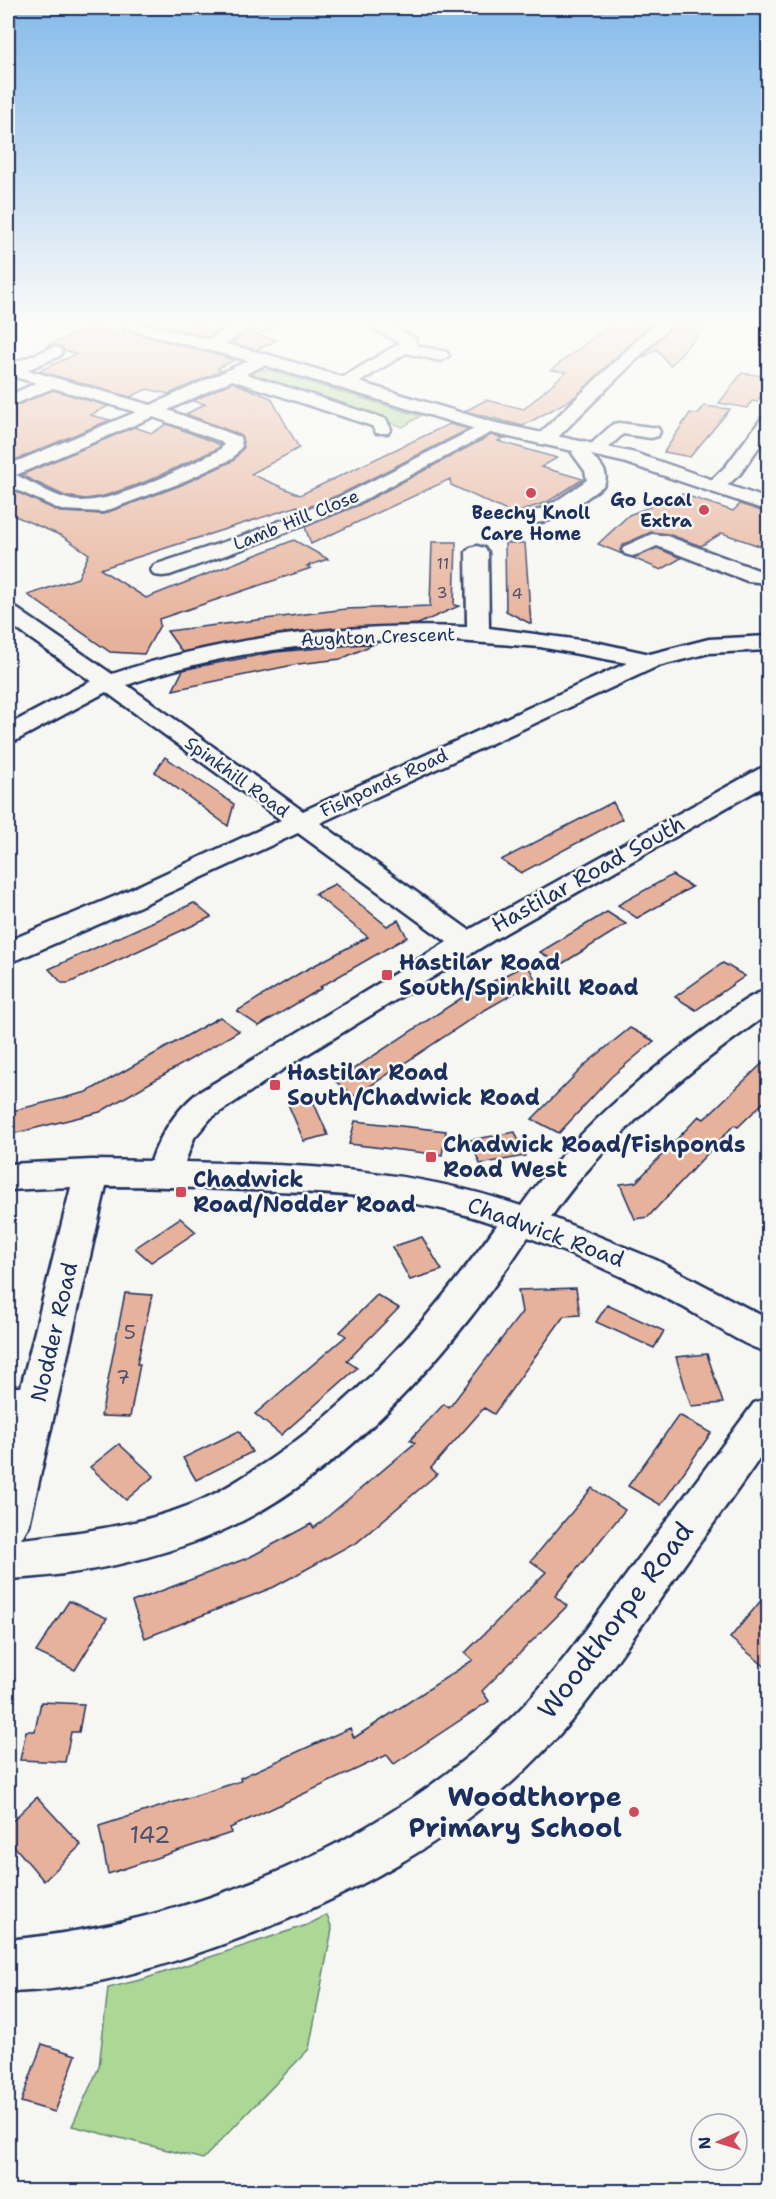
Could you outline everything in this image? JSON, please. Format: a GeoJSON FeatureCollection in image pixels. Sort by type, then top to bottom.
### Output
{"type":"FeatureCollection","features":[{"type":"Feature","properties":{"kind":"street"},"geometry":{"type":"LineString","coordinates":[[10,471],[113,428]]}},
{"type":"Feature","properties":{"kind":"street"},"geometry":{"type":"LineString","coordinates":[[10,471],[68,506],[103,506],[171,480],[225,455],[233,446],[233,441],[227,437],[200,428]]}},
{"type":"Feature","properties":{"kind":"street","name":"Lamb Hill Close"},"geometry":{"type":"LineString","coordinates":[[162,570],[255,538],[351,499],[487,428]]}},
{"type":"Feature","properties":{"kind":"street"},"geometry":{"type":"LineString","coordinates":[[491,428],[628,457],[768,505]]}},
{"type":"Feature","properties":{"kind":"street"},"geometry":{"type":"LineString","coordinates":[[545,439],[557,428]]}},
{"type":"Feature","properties":{"kind":"street"},"geometry":{"type":"LineString","coordinates":[[536,518],[562,506],[596,482],[598,474],[596,469],[582,458],[581,453],[619,428],[651,432]]}},
{"type":"Feature","properties":{"kind":"street"},"geometry":{"type":"LineString","coordinates":[[715,486],[752,459],[766,431]]}},
{"type":"Feature","properties":{"kind":"street"},"geometry":{"type":"LineString","coordinates":[[632,550],[652,540],[660,540],[755,576],[768,577]]}},
{"type":"Feature","properties":{"kind":"street"},"geometry":{"type":"LineString","coordinates":[[477,552],[478,634]]}},
{"type":"Feature","properties":{"kind":"street","name":"Spinkhill Road"},"geometry":{"type":"LineString","coordinates":[[8,613],[109,683],[466,942]]}},
{"type":"Feature","properties":{"kind":"street","name":"Aughton Crescent"},"geometry":{"type":"LineString","coordinates":[[8,735],[109,683],[179,662],[299,639],[401,633],[478,634],[579,646],[650,662]]}},
{"type":"Feature","properties":{"kind":"street","name":"Fishponds Road"},"geometry":{"type":"LineString","coordinates":[[8,952],[128,901],[650,662],[709,646],[768,644]]}},
{"type":"Feature","properties":{"kind":"street","name":"Hastilar Road South"},"geometry":{"type":"LineString","coordinates":[[165,1173],[179,1131],[208,1102],[304,1039],[466,942],[768,774]]}},
{"type":"Feature","properties":{"kind":"street"},"geometry":{"type":"LineString","coordinates":[[8,1560],[75,1554],[159,1534],[204,1518],[245,1498],[309,1457],[357,1418],[392,1383],[524,1221],[593,1144],[713,1039],[768,1000]]}},
{"type":"Feature","properties":{"kind":"street"},"geometry":{"type":"LineString","coordinates":[[8,1177],[92,1173]]}},
{"type":"Feature","properties":{"kind":"street","name":"Chadwick Road"},"geometry":{"type":"LineString","coordinates":[[92,1173],[165,1173],[311,1179],[383,1185],[452,1198],[524,1221],[635,1265],[722,1308],[768,1337]]}},
{"type":"Feature","properties":{"kind":"street","name":"Nodder Road"},"geometry":{"type":"LineString","coordinates":[[8,1525],[22,1403],[92,1173]]}},
{"type":"Feature","properties":{"kind":"street","name":"Woodthorpe Road"},"geometry":{"type":"LineString","coordinates":[[8,1966],[91,1957],[188,1932],[280,1898],[352,1864],[438,1810],[502,1758],[565,1694],[768,1415]]}},
{"type":"Feature","properties":{"kind":"green space"},"geometry":{"type":"Polygon","coordinates":[[[327,1915],[332,1929],[309,2049],[203,2159],[72,2126],[99,2067],[108,1988],[144,1979],[307,1925],[327,1915]]]}},
{"type":"Feature","properties":{"kind":"building"},"geometry":{"type":"Polygon","coordinates":[[[8,428],[92,428],[8,463],[8,428]]]}},
{"type":"Feature","properties":{"kind":"building"},"geometry":{"type":"Polygon","coordinates":[[[133,428],[152,433],[161,428],[176,428],[221,445],[217,449],[145,482],[104,496],[86,499],[65,496],[21,475],[133,428]]]}},
{"type":"Feature","properties":{"kind":"building"},"geometry":{"type":"Polygon","coordinates":[[[222,428],[288,428],[299,448],[251,474],[300,495],[441,428],[469,429],[343,493],[299,511],[298,506],[100,569],[146,598],[294,540],[328,559],[307,566],[311,568],[159,619],[160,625],[144,654],[110,652],[28,595],[78,578],[89,554],[62,536],[8,513],[8,488],[60,512],[103,514],[179,486],[233,461],[244,447],[241,435],[222,428]]]}},
{"type":"Feature","properties":{"kind":"building"},"geometry":{"type":"Polygon","coordinates":[[[680,428],[714,428],[690,457],[664,452],[680,428]]]}},
{"type":"Feature","properties":{"kind":"building"},"geometry":{"type":"Polygon","coordinates":[[[491,435],[503,438],[498,441],[557,458],[541,467],[583,479],[549,501],[513,514],[451,485],[450,479],[311,544],[305,527],[359,505],[491,435]]]}},
{"type":"Feature","properties":{"kind":"building"},"geometry":{"type":"Polygon","coordinates":[[[682,494],[733,511],[740,504],[768,513],[768,549],[722,533],[701,546],[668,534],[651,532],[624,544],[620,550],[622,554],[598,544],[629,515],[682,494]]]}},
{"type":"Feature","properties":{"kind":"building"},"geometry":{"type":"Polygon","coordinates":[[[432,542],[456,542],[454,605],[459,606],[418,624],[287,633],[182,652],[167,631],[346,609],[430,606],[432,542]]]}},
{"type":"Feature","properties":{"kind":"building"},"geometry":{"type":"Polygon","coordinates":[[[505,543],[525,543],[531,624],[506,611],[505,543]]]}},
{"type":"Feature","properties":{"kind":"building"},"geometry":{"type":"Polygon","coordinates":[[[657,548],[681,558],[661,570],[633,558],[657,548]]]}},
{"type":"Feature","properties":{"kind":"building"},"geometry":{"type":"Polygon","coordinates":[[[376,643],[341,659],[298,664],[173,690],[183,670],[276,652],[376,643]]]}},
{"type":"Feature","properties":{"kind":"building"},"geometry":{"type":"Polygon","coordinates":[[[165,757],[234,804],[228,826],[155,772],[165,757]]]}},
{"type":"Feature","properties":{"kind":"building"},"geometry":{"type":"Polygon","coordinates":[[[613,802],[622,819],[521,873],[501,860],[613,802]]]}},
{"type":"Feature","properties":{"kind":"building"},"geometry":{"type":"Polygon","coordinates":[[[672,875],[692,887],[637,918],[618,905],[672,875]]]}},
{"type":"Feature","properties":{"kind":"building"},"geometry":{"type":"Polygon","coordinates":[[[335,884],[387,926],[398,920],[407,937],[320,987],[322,988],[259,1026],[237,1011],[300,973],[368,937],[315,894],[335,884]]]}},
{"type":"Feature","properties":{"kind":"building"},"geometry":{"type":"Polygon","coordinates":[[[194,903],[211,917],[69,983],[62,983],[49,969],[194,903]]]}},
{"type":"Feature","properties":{"kind":"building"},"geometry":{"type":"Polygon","coordinates":[[[607,912],[626,924],[560,965],[540,952],[607,912]]]}},
{"type":"Feature","properties":{"kind":"building"},"geometry":{"type":"Polygon","coordinates":[[[723,963],[745,976],[696,1010],[675,997],[723,963]]]}},
{"type":"Feature","properties":{"kind":"building"},"geometry":{"type":"Polygon","coordinates":[[[527,964],[536,981],[483,1011],[355,1096],[335,1081],[463,997],[527,964]]]}},
{"type":"Feature","properties":{"kind":"building"},"geometry":{"type":"Polygon","coordinates":[[[220,1017],[239,1031],[100,1112],[8,1135],[8,1112],[87,1092],[220,1017]]]}},
{"type":"Feature","properties":{"kind":"building"},"geometry":{"type":"Polygon","coordinates":[[[630,1028],[654,1041],[611,1077],[559,1133],[532,1119],[587,1063],[630,1028]]]}},
{"type":"Feature","properties":{"kind":"building"},"geometry":{"type":"Polygon","coordinates":[[[768,1058],[768,1098],[738,1127],[734,1125],[648,1217],[635,1219],[620,1184],[636,1182],[699,1116],[704,1119],[768,1058]]]}},
{"type":"Feature","properties":{"kind":"building"},"geometry":{"type":"Polygon","coordinates":[[[312,1099],[328,1135],[304,1141],[288,1104],[312,1099]]]}},
{"type":"Feature","properties":{"kind":"building"},"geometry":{"type":"Polygon","coordinates":[[[355,1121],[446,1131],[442,1155],[349,1144],[355,1121]]]}},
{"type":"Feature","properties":{"kind":"building"},"geometry":{"type":"Polygon","coordinates":[[[515,1132],[525,1156],[480,1164],[470,1140],[515,1132]]]}},
{"type":"Feature","properties":{"kind":"building"},"geometry":{"type":"Polygon","coordinates":[[[180,1218],[196,1232],[151,1262],[135,1248],[180,1218]]]}},
{"type":"Feature","properties":{"kind":"building"},"geometry":{"type":"Polygon","coordinates":[[[422,1237],[442,1270],[410,1280],[392,1247],[422,1237]]]}},
{"type":"Feature","properties":{"kind":"building"},"geometry":{"type":"Polygon","coordinates":[[[576,1288],[580,1315],[564,1316],[494,1414],[484,1408],[431,1468],[437,1474],[354,1545],[352,1544],[274,1587],[145,1638],[132,1602],[250,1557],[311,1524],[314,1528],[415,1443],[410,1440],[444,1404],[449,1408],[522,1312],[518,1290],[576,1288]]]}},
{"type":"Feature","properties":{"kind":"building"},"geometry":{"type":"Polygon","coordinates":[[[125,1293],[152,1295],[137,1364],[140,1364],[130,1417],[101,1416],[125,1293]]]}},
{"type":"Feature","properties":{"kind":"building"},"geometry":{"type":"Polygon","coordinates":[[[377,1295],[399,1308],[347,1361],[357,1368],[281,1435],[255,1414],[346,1336],[340,1332],[377,1295]]]}},
{"type":"Feature","properties":{"kind":"building"},"geometry":{"type":"Polygon","coordinates":[[[607,1305],[664,1331],[654,1348],[596,1322],[607,1305]]]}},
{"type":"Feature","properties":{"kind":"building"},"geometry":{"type":"Polygon","coordinates":[[[707,1354],[723,1403],[691,1406],[676,1357],[707,1354]]]}},
{"type":"Feature","properties":{"kind":"building"},"geometry":{"type":"Polygon","coordinates":[[[679,1415],[711,1433],[661,1505],[628,1486],[679,1415]]]}},
{"type":"Feature","properties":{"kind":"building"},"geometry":{"type":"Polygon","coordinates":[[[239,1431],[252,1452],[196,1480],[183,1458],[239,1431]]]}},
{"type":"Feature","properties":{"kind":"building"},"geometry":{"type":"Polygon","coordinates":[[[119,1444],[154,1476],[126,1500],[90,1467],[119,1444]]]}},
{"type":"Feature","properties":{"kind":"building"},"geometry":{"type":"Polygon","coordinates":[[[592,1488],[625,1510],[555,1596],[567,1606],[482,1691],[489,1701],[394,1764],[387,1755],[230,1828],[231,1833],[108,1874],[99,1826],[241,1781],[240,1778],[350,1728],[354,1738],[473,1660],[465,1653],[546,1572],[531,1561],[592,1488]]]}},
{"type":"Feature","properties":{"kind":"building"},"geometry":{"type":"Polygon","coordinates":[[[768,1592],[768,1669],[730,1638],[768,1592]]]}},
{"type":"Feature","properties":{"kind":"building"},"geometry":{"type":"Polygon","coordinates":[[[69,1601],[107,1618],[75,1670],[36,1652],[69,1601]]]}},
{"type":"Feature","properties":{"kind":"building"},"geometry":{"type":"Polygon","coordinates":[[[41,1702],[84,1704],[79,1732],[71,1732],[65,1762],[20,1760],[26,1731],[35,1731],[41,1702]]]}},
{"type":"Feature","properties":{"kind":"building"},"geometry":{"type":"Polygon","coordinates":[[[37,1797],[81,1845],[44,1881],[8,1839],[8,1825],[37,1797]]]}},
{"type":"Feature","properties":{"kind":"building"},"geometry":{"type":"Polygon","coordinates":[[[42,2044],[76,2055],[55,2112],[21,2102],[42,2044]]]}},
{"type":"Feature","properties":{"kind":"place","name":"Beechy Knoll Care Home"},"geometry":{"type":"Point","coordinates":[531,493]}},
{"type":"Feature","properties":{"kind":"place","name":"Go Local Extra"},"geometry":{"type":"Point","coordinates":[704,510]}},
{"type":"Feature","properties":{"kind":"place","name":"Hastilar Road South/Spinkhill Road"},"geometry":{"type":"Point","coordinates":[387,975]}},
{"type":"Feature","properties":{"kind":"place","name":"Hastilar Road South/Chadwick Road"},"geometry":{"type":"Point","coordinates":[275,1085]}},
{"type":"Feature","properties":{"kind":"place","name":"Chadwick Road/Fishponds Road West"},"geometry":{"type":"Point","coordinates":[431,1157]}},
{"type":"Feature","properties":{"kind":"place","name":"Chadwick Road/Nodder Road"},"geometry":{"type":"Point","coordinates":[181,1192]}},
{"type":"Feature","properties":{"kind":"place","name":"Woodthorpe Primary School"},"geometry":{"type":"Point","coordinates":[634,1812]}}]}
